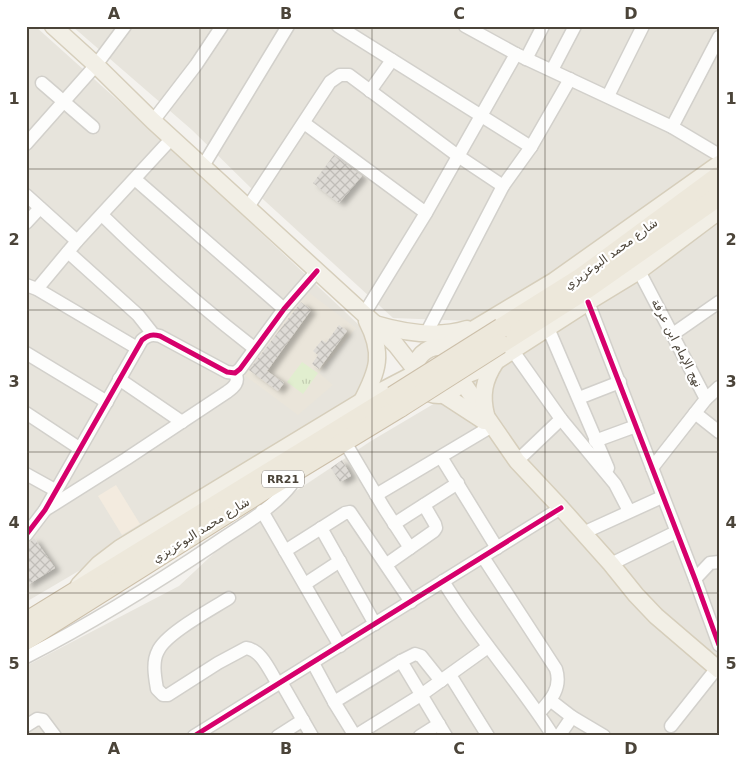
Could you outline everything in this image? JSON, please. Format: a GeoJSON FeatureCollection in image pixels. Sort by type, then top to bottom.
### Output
{"type":"FeatureCollection","features":[{"type":"Feature","properties":{"kind":"highway","name":"شارع محمد البوعزيزي"},"geometry":{"type":"LineString","coordinates":[[505,341],[582,277],[719,176]]}},
{"type":"Feature","properties":{"kind":"highway","name":"شارع محمد البوعزيزي"},"geometry":{"type":"LineString","coordinates":[[505,341],[596,284],[719,196]]}},
{"type":"Feature","properties":{"kind":"highway","name":"RR21"},"geometry":{"type":"LineString","coordinates":[[361,408],[397,401],[505,341]]}},
{"type":"Feature","properties":{"kind":"highway","name":"شارع محمد البوعزيزي"},"geometry":{"type":"LineString","coordinates":[[26,640],[261,492],[397,401]]}},
{"type":"Feature","properties":{"kind":"highway","name":"شارع محمد البوعزيزي"},"geometry":{"type":"LineString","coordinates":[[26,622],[361,408]]}},
{"type":"Feature","properties":{"kind":"main road"},"geometry":{"type":"LineString","coordinates":[[53,26],[153,121],[374,323],[414,371],[418,384],[422,388],[440,395],[492,426]]}},
{"type":"Feature","properties":{"kind":"main road"},"geometry":{"type":"LineString","coordinates":[[435,342],[481,324],[554,280],[719,164]]}},
{"type":"Feature","properties":{"kind":"main road"},"geometry":{"type":"LineString","coordinates":[[492,426],[487,416],[483,394],[487,378],[505,341],[548,328],[639,271],[719,211]]}},
{"type":"Feature","properties":{"kind":"main road"},"geometry":{"type":"LineString","coordinates":[[374,323],[435,342],[454,351],[461,360],[462,378],[516,461],[583,532],[656,616],[718,669]]}},
{"type":"Feature","properties":{"kind":"main road"},"geometry":{"type":"LineString","coordinates":[[361,408],[374,377],[378,356],[374,323]]}},
{"type":"Feature","properties":{"kind":"main road"},"geometry":{"type":"LineString","coordinates":[[361,408],[414,371],[416,362],[423,352],[435,342],[481,324]]}},
{"type":"Feature","properties":{"kind":"main road"},"geometry":{"type":"LineString","coordinates":[[93,598],[128,583],[349,449],[440,395],[454,389],[462,378],[495,363]]}},
{"type":"Feature","properties":{"kind":"street"},"geometry":{"type":"LineString","coordinates":[[28,139],[96,65],[125,26]]}},
{"type":"Feature","properties":{"kind":"street"},"geometry":{"type":"LineString","coordinates":[[153,121],[196,65],[222,26]]}},
{"type":"Feature","properties":{"kind":"street"},"geometry":{"type":"LineString","coordinates":[[203,166],[288,26]]}},
{"type":"Feature","properties":{"kind":"street"},"geometry":{"type":"LineString","coordinates":[[338,26],[480,117],[531,147]]}},
{"type":"Feature","properties":{"kind":"street"},"geometry":{"type":"LineString","coordinates":[[374,323],[426,213],[480,117],[543,26]]}},
{"type":"Feature","properties":{"kind":"street"},"geometry":{"type":"LineString","coordinates":[[552,70],[575,26]]}},
{"type":"Feature","properties":{"kind":"street"},"geometry":{"type":"LineString","coordinates":[[608,96],[643,26]]}},
{"type":"Feature","properties":{"kind":"street"},"geometry":{"type":"LineString","coordinates":[[472,28],[521,56],[672,127],[719,156]]}},
{"type":"Feature","properties":{"kind":"street"},"geometry":{"type":"LineString","coordinates":[[672,127],[719,37]]}},
{"type":"Feature","properties":{"kind":"street"},"geometry":{"type":"LineString","coordinates":[[370,91],[392,60]]}},
{"type":"Feature","properties":{"kind":"street"},"geometry":{"type":"LineString","coordinates":[[248,207],[330,82],[340,75],[349,75],[458,156],[504,186]]}},
{"type":"Feature","properties":{"kind":"street"},"geometry":{"type":"LineString","coordinates":[[435,342],[504,186],[531,147],[570,78]]}},
{"type":"Feature","properties":{"kind":"street"},"geometry":{"type":"LineString","coordinates":[[42,83],[92,126]]}},
{"type":"Feature","properties":{"kind":"street"},"geometry":{"type":"LineString","coordinates":[[304,123],[426,213]]}},
{"type":"Feature","properties":{"kind":"street"},"geometry":{"type":"LineString","coordinates":[[137,348],[32,287],[136,180],[172,138]]}},
{"type":"Feature","properties":{"kind":"street"},"geometry":{"type":"LineString","coordinates":[[136,180],[284,309]]}},
{"type":"Feature","properties":{"kind":"street"},"geometry":{"type":"LineString","coordinates":[[26,195],[77,241]]}},
{"type":"Feature","properties":{"kind":"street"},"geometry":{"type":"LineString","coordinates":[[26,223],[40,208]]}},
{"type":"Feature","properties":{"kind":"street"},"geometry":{"type":"LineString","coordinates":[[102,215],[212,316],[254,348]]}},
{"type":"Feature","properties":{"kind":"street"},"geometry":{"type":"LineString","coordinates":[[68,252],[138,315],[153,334]]}},
{"type":"Feature","properties":{"kind":"street"},"geometry":{"type":"LineString","coordinates":[[235,373],[284,309],[317,271]]}},
{"type":"Feature","properties":{"kind":"street","name":"نهج الإمام ابن عرفة"},"geometry":{"type":"LineString","coordinates":[[639,271],[706,399],[719,387]]}},
{"type":"Feature","properties":{"kind":"street"},"geometry":{"type":"LineString","coordinates":[[588,302],[719,645]]}},
{"type":"Feature","properties":{"kind":"street"},"geometry":{"type":"LineString","coordinates":[[673,334],[719,302]]}},
{"type":"Feature","properties":{"kind":"street"},"geometry":{"type":"LineString","coordinates":[[548,328],[579,398],[595,441],[628,511]]}},
{"type":"Feature","properties":{"kind":"street"},"geometry":{"type":"LineString","coordinates":[[27,533],[45,510],[119,379],[146,336],[153,334],[160,336],[227,372],[235,373]]}},
{"type":"Feature","properties":{"kind":"street"},"geometry":{"type":"LineString","coordinates":[[505,341],[561,419],[615,484]]}},
{"type":"Feature","properties":{"kind":"street"},"geometry":{"type":"LineString","coordinates":[[26,352],[107,402]]}},
{"type":"Feature","properties":{"kind":"street"},"geometry":{"type":"LineString","coordinates":[[45,510],[232,388],[237,380],[235,373]]}},
{"type":"Feature","properties":{"kind":"street"},"geometry":{"type":"LineString","coordinates":[[119,379],[182,422]]}},
{"type":"Feature","properties":{"kind":"street"},"geometry":{"type":"LineString","coordinates":[[579,398],[620,382]]}},
{"type":"Feature","properties":{"kind":"street"},"geometry":{"type":"LineString","coordinates":[[652,468],[706,399]]}},
{"type":"Feature","properties":{"kind":"street"},"geometry":{"type":"LineString","coordinates":[[26,413],[79,448]]}},
{"type":"Feature","properties":{"kind":"street"},"geometry":{"type":"LineString","coordinates":[[695,413],[719,432]]}},
{"type":"Feature","properties":{"kind":"street"},"geometry":{"type":"LineString","coordinates":[[516,461],[561,419]]}},
{"type":"Feature","properties":{"kind":"street"},"geometry":{"type":"LineString","coordinates":[[376,495],[492,426]]}},
{"type":"Feature","properties":{"kind":"street"},"geometry":{"type":"LineString","coordinates":[[595,441],[636,426]]}},
{"type":"Feature","properties":{"kind":"street"},"geometry":{"type":"LineString","coordinates":[[349,449],[410,548]]}},
{"type":"Feature","properties":{"kind":"street"},"geometry":{"type":"LineString","coordinates":[[441,457],[496,548]]}},
{"type":"Feature","properties":{"kind":"street"},"geometry":{"type":"LineString","coordinates":[[26,474],[55,490]]}},
{"type":"Feature","properties":{"kind":"street"},"geometry":{"type":"LineString","coordinates":[[394,524],[458,483]]}},
{"type":"Feature","properties":{"kind":"street"},"geometry":{"type":"LineString","coordinates":[[26,657],[146,589],[276,501],[291,484]]}},
{"type":"Feature","properties":{"kind":"street"},"geometry":{"type":"LineString","coordinates":[[583,532],[662,497]]}},
{"type":"Feature","properties":{"kind":"street"},"geometry":{"type":"LineString","coordinates":[[386,564],[432,533],[436,528],[424,505]]}},
{"type":"Feature","properties":{"kind":"street"},"geometry":{"type":"LineString","coordinates":[[194,736],[561,508]]}},
{"type":"Feature","properties":{"kind":"street"},"geometry":{"type":"LineString","coordinates":[[262,511],[340,646]]}},
{"type":"Feature","properties":{"kind":"street"},"geometry":{"type":"LineString","coordinates":[[284,551],[345,513],[350,512],[410,602]]}},
{"type":"Feature","properties":{"kind":"street"},"geometry":{"type":"LineString","coordinates":[[321,528],[375,624]]}},
{"type":"Feature","properties":{"kind":"street"},"geometry":{"type":"LineString","coordinates":[[611,564],[676,532]]}},
{"type":"Feature","properties":{"kind":"street"},"geometry":{"type":"LineString","coordinates":[[483,557],[556,669],[558,687],[539,714]]}},
{"type":"Feature","properties":{"kind":"street"},"geometry":{"type":"LineString","coordinates":[[305,584],[340,561]]}},
{"type":"Feature","properties":{"kind":"street"},"geometry":{"type":"LineString","coordinates":[[695,579],[710,563],[719,562]]}},
{"type":"Feature","properties":{"kind":"street"},"geometry":{"type":"LineString","coordinates":[[443,581],[462,613],[539,714],[553,736]]}},
{"type":"Feature","properties":{"kind":"street"},"geometry":{"type":"LineString","coordinates":[[229,598],[177,632],[161,645],[155,659],[157,689],[163,694],[168,694],[246,648],[254,651],[262,658],[280,683],[312,736]]}},
{"type":"Feature","properties":{"kind":"street"},"geometry":{"type":"LineString","coordinates":[[313,663],[355,736],[422,695],[488,647]]}},
{"type":"Feature","properties":{"kind":"street"},"geometry":{"type":"LineString","coordinates":[[334,702],[401,661],[418,654],[445,678],[488,736]]}},
{"type":"Feature","properties":{"kind":"street"},"geometry":{"type":"LineString","coordinates":[[401,661],[446,736]]}},
{"type":"Feature","properties":{"kind":"street"},"geometry":{"type":"LineString","coordinates":[[671,726],[718,669]]}},
{"type":"Feature","properties":{"kind":"street"},"geometry":{"type":"LineString","coordinates":[[550,700],[572,717],[604,736]]}},
{"type":"Feature","properties":{"kind":"street"},"geometry":{"type":"LineString","coordinates":[[559,736],[572,717]]}},
{"type":"Feature","properties":{"kind":"street"},"geometry":{"type":"LineString","coordinates":[[26,726],[36,719],[43,720],[55,736]]}},
{"type":"Feature","properties":{"kind":"street"},"geometry":{"type":"LineString","coordinates":[[278,736],[303,720]]}},
{"type":"Feature","properties":{"kind":"street"},"geometry":{"type":"LineString","coordinates":[[420,736],[439,724]]}},
{"type":"Feature","properties":{"kind":"shaded area"},"geometry":{"type":"Polygon","coordinates":[[[26,26],[35,26],[173,150],[359,325],[368,335],[374,364],[358,393],[316,422],[99,559],[26,602],[26,26]]]}},
{"type":"Feature","properties":{"kind":"shaded area"},"geometry":{"type":"Polygon","coordinates":[[[72,26],[719,26],[719,156],[578,261],[471,321],[393,318],[253,190],[192,130],[72,26]]]}},
{"type":"Feature","properties":{"kind":"shaded area"},"geometry":{"type":"Polygon","coordinates":[[[719,205],[719,736],[26,736],[26,666],[179,586],[242,527],[371,441],[447,396],[578,307],[719,205]]]}},
{"type":"Feature","properties":{"kind":"shaded area"},"geometry":{"type":"Polygon","coordinates":[[[304,289],[356,328],[319,373],[333,385],[298,415],[243,374],[304,289]]]}},
{"type":"Feature","properties":{"kind":"shaded area"},"geometry":{"type":"Polygon","coordinates":[[[116,485],[140,524],[122,535],[98,496],[116,485]]]}},
{"type":"Feature","properties":{"kind":"green space"},"geometry":{"type":"Polygon","coordinates":[[[302,362],[318,373],[303,394],[287,382],[302,362]]]}},
{"type":"Feature","properties":{"kind":"building"},"geometry":{"type":"Polygon","coordinates":[[[334,155],[362,176],[339,203],[313,183],[334,155]]]}},
{"type":"Feature","properties":{"kind":"building"},"geometry":{"type":"Polygon","coordinates":[[[301,302],[311,310],[267,371],[284,383],[278,391],[249,370],[301,302]]]}},
{"type":"Feature","properties":{"kind":"building"},"geometry":{"type":"Polygon","coordinates":[[[339,325],[347,331],[319,369],[312,364],[318,355],[313,351],[322,340],[326,343],[339,325]]]}},
{"type":"Feature","properties":{"kind":"building"},"geometry":{"type":"Polygon","coordinates":[[[342,460],[351,476],[340,482],[331,468],[342,460]]]}},
{"type":"Feature","properties":{"kind":"building"},"geometry":{"type":"Polygon","coordinates":[[[34,538],[55,568],[26,586],[26,546],[34,538]]]}},
{"type":"Feature","properties":{"kind":"cycle path"},"geometry":{"type":"LineString","coordinates":[[26,535],[45,510],[142,340],[150,335],[160,336],[227,372],[235,373],[240,369],[284,309],[317,271]]}},
{"type":"Feature","properties":{"kind":"cycle path"},"geometry":{"type":"LineString","coordinates":[[588,302],[719,645]]}},
{"type":"Feature","properties":{"kind":"cycle path"},"geometry":{"type":"LineString","coordinates":[[194,736],[561,508]]}}]}
